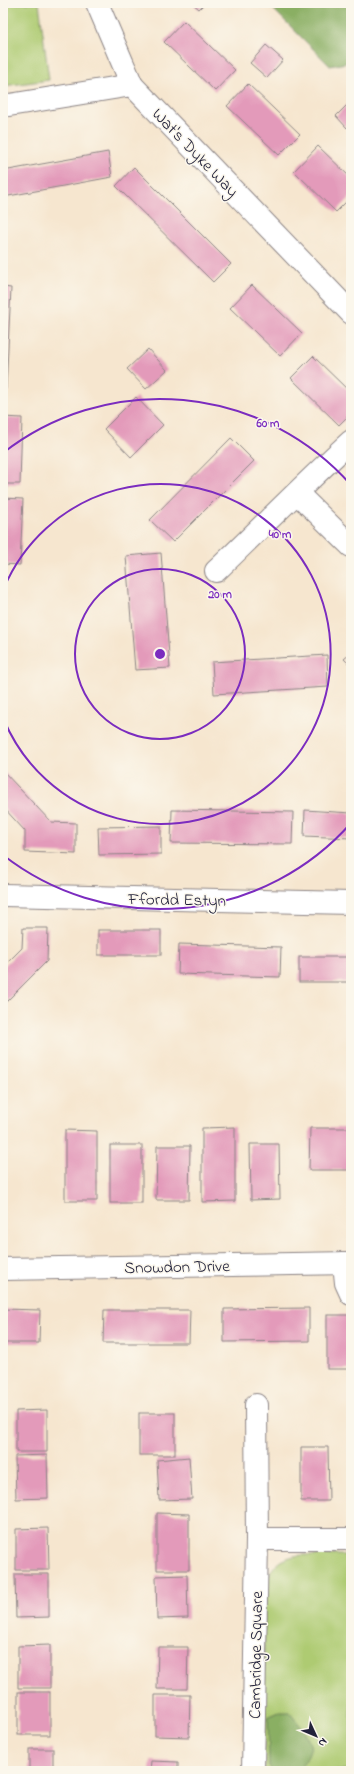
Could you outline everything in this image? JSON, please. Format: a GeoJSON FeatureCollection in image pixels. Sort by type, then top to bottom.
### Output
{"type":"FeatureCollection","features":[{"type":"Feature","properties":{"kind":"street"},"geometry":{"type":"LineString","coordinates":[[3,106],[132,85],[97,3]]}},
{"type":"Feature","properties":{"kind":"street","name":"Wat's Dyke Way"},"geometry":{"type":"LineString","coordinates":[[132,85],[351,314]]}},
{"type":"Feature","properties":{"kind":"street"},"geometry":{"type":"LineString","coordinates":[[216,571],[297,493],[310,478],[351,441]]}},
{"type":"Feature","properties":{"kind":"street"},"geometry":{"type":"LineString","coordinates":[[297,493],[351,546]]}},
{"type":"Feature","properties":{"kind":"street","name":"Ffordd Estyn"},"geometry":{"type":"LineString","coordinates":[[3,895],[351,902]]}},
{"type":"Feature","properties":{"kind":"street"},"geometry":{"type":"LineString","coordinates":[[347,1263],[346,1283],[351,1294]]}},
{"type":"Feature","properties":{"kind":"street","name":"Snowdon Drive"},"geometry":{"type":"LineString","coordinates":[[3,1269],[347,1263]]}},
{"type":"Feature","properties":{"kind":"street","name":"Cambridge Square"},"geometry":{"type":"LineString","coordinates":[[253,1771],[257,1539],[256,1405]]}},
{"type":"Feature","properties":{"kind":"street"},"geometry":{"type":"LineString","coordinates":[[257,1539],[351,1539]]}},
{"type":"Feature","properties":{"kind":"green space"},"geometry":{"type":"Polygon","coordinates":[[[3,3],[39,3],[49,80],[3,86],[3,3]]]}},
{"type":"Feature","properties":{"kind":"green space"},"geometry":{"type":"Polygon","coordinates":[[[267,3],[351,3],[351,62],[330,66],[267,3]]]}},
{"type":"Feature","properties":{"kind":"green space"},"geometry":{"type":"Polygon","coordinates":[[[303,1555],[351,1555],[351,1771],[264,1771],[264,1588],[270,1573],[277,1564],[282,1560],[303,1555]]]}},
{"type":"Feature","properties":{"kind":"green space"},"geometry":{"type":"Polygon","coordinates":[[[279,1712],[289,1712],[303,1729],[311,1746],[305,1761],[299,1768],[294,1770],[273,1771],[269,1766],[268,1717],[279,1712]]]}},
{"type":"Feature","properties":{"kind":"building"},"geometry":{"type":"Polygon","coordinates":[[[192,3],[205,3],[199,9],[192,3]]]}},
{"type":"Feature","properties":{"kind":"building"},"geometry":{"type":"Polygon","coordinates":[[[184,21],[235,70],[215,91],[164,42],[184,21]]]}},
{"type":"Feature","properties":{"kind":"building"},"geometry":{"type":"Polygon","coordinates":[[[266,45],[283,60],[267,78],[250,63],[266,45]]]}},
{"type":"Feature","properties":{"kind":"building"},"geometry":{"type":"Polygon","coordinates":[[[248,84],[300,134],[279,155],[227,106],[248,84]]]}},
{"type":"Feature","properties":{"kind":"building"},"geometry":{"type":"Polygon","coordinates":[[[351,101],[351,124],[347,128],[336,116],[351,101]]]}},
{"type":"Feature","properties":{"kind":"building"},"geometry":{"type":"Polygon","coordinates":[[[318,146],[351,178],[351,197],[336,212],[294,171],[318,146]]]}},
{"type":"Feature","properties":{"kind":"building"},"geometry":{"type":"Polygon","coordinates":[[[108,152],[112,177],[3,197],[3,171],[108,152]]]}},
{"type":"Feature","properties":{"kind":"building"},"geometry":{"type":"Polygon","coordinates":[[[134,167],[231,264],[213,282],[116,186],[134,167]]]}},
{"type":"Feature","properties":{"kind":"building"},"geometry":{"type":"Polygon","coordinates":[[[252,285],[302,333],[280,356],[230,308],[252,285]]]}},
{"type":"Feature","properties":{"kind":"building"},"geometry":{"type":"Polygon","coordinates":[[[3,287],[11,288],[6,389],[3,389],[3,287]]]}},
{"type":"Feature","properties":{"kind":"building"},"geometry":{"type":"Polygon","coordinates":[[[148,349],[167,370],[146,389],[127,369],[148,349]]]}},
{"type":"Feature","properties":{"kind":"building"},"geometry":{"type":"Polygon","coordinates":[[[313,356],[351,393],[351,413],[339,425],[291,378],[313,356]]]}},
{"type":"Feature","properties":{"kind":"building"},"geometry":{"type":"Polygon","coordinates":[[[136,397],[163,425],[131,457],[104,429],[136,397]]]}},
{"type":"Feature","properties":{"kind":"building"},"geometry":{"type":"Polygon","coordinates":[[[3,417],[22,418],[20,484],[3,484],[3,417]]]}},
{"type":"Feature","properties":{"kind":"building"},"geometry":{"type":"Polygon","coordinates":[[[231,438],[254,461],[173,542],[150,520],[231,438]]]}},
{"type":"Feature","properties":{"kind":"building"},"geometry":{"type":"Polygon","coordinates":[[[3,498],[23,499],[20,565],[3,564],[3,498]]]}},
{"type":"Feature","properties":{"kind":"building"},"geometry":{"type":"Polygon","coordinates":[[[161,553],[170,668],[135,670],[126,556],[161,553]]]}},
{"type":"Feature","properties":{"kind":"building"},"geometry":{"type":"Polygon","coordinates":[[[351,653],[351,666],[344,659],[351,653]]]}},
{"type":"Feature","properties":{"kind":"building"},"geometry":{"type":"Polygon","coordinates":[[[327,655],[328,687],[214,694],[212,662],[327,655]]]}},
{"type":"Feature","properties":{"kind":"building"},"geometry":{"type":"Polygon","coordinates":[[[3,771],[51,822],[76,823],[76,854],[25,852],[25,831],[3,807],[3,771]]]}},
{"type":"Feature","properties":{"kind":"building"},"geometry":{"type":"Polygon","coordinates":[[[172,810],[293,812],[292,844],[171,843],[172,810]]]}},
{"type":"Feature","properties":{"kind":"building"},"geometry":{"type":"Polygon","coordinates":[[[305,810],[351,813],[351,838],[304,836],[305,810]]]}},
{"type":"Feature","properties":{"kind":"building"},"geometry":{"type":"Polygon","coordinates":[[[161,826],[161,854],[99,855],[98,827],[161,826]]]}},
{"type":"Feature","properties":{"kind":"building"},"geometry":{"type":"Polygon","coordinates":[[[23,928],[48,928],[47,961],[3,1005],[3,967],[22,948],[23,928]]]}},
{"type":"Feature","properties":{"kind":"building"},"geometry":{"type":"Polygon","coordinates":[[[98,930],[161,930],[161,955],[98,955],[98,930]]]}},
{"type":"Feature","properties":{"kind":"building"},"geometry":{"type":"Polygon","coordinates":[[[179,944],[281,947],[280,977],[178,974],[179,944]]]}},
{"type":"Feature","properties":{"kind":"building"},"geometry":{"type":"Polygon","coordinates":[[[299,957],[351,957],[351,982],[299,982],[299,957]]]}},
{"type":"Feature","properties":{"kind":"building"},"geometry":{"type":"Polygon","coordinates":[[[235,1127],[235,1201],[202,1202],[202,1128],[235,1127]]]}},
{"type":"Feature","properties":{"kind":"building"},"geometry":{"type":"Polygon","coordinates":[[[310,1128],[351,1128],[351,1170],[309,1170],[310,1128]]]}},
{"type":"Feature","properties":{"kind":"building"},"geometry":{"type":"Polygon","coordinates":[[[65,1130],[97,1131],[97,1201],[65,1201],[65,1130]]]}},
{"type":"Feature","properties":{"kind":"building"},"geometry":{"type":"Polygon","coordinates":[[[250,1144],[279,1144],[280,1199],[251,1200],[250,1144]]]}},
{"type":"Feature","properties":{"kind":"building"},"geometry":{"type":"Polygon","coordinates":[[[110,1145],[142,1145],[142,1203],[110,1203],[110,1145]]]}},
{"type":"Feature","properties":{"kind":"building"},"geometry":{"type":"Polygon","coordinates":[[[157,1146],[190,1146],[189,1200],[156,1200],[157,1146]]]}},
{"type":"Feature","properties":{"kind":"building"},"geometry":{"type":"Polygon","coordinates":[[[309,1308],[309,1341],[224,1342],[224,1309],[309,1308]]]}},
{"type":"Feature","properties":{"kind":"building"},"geometry":{"type":"Polygon","coordinates":[[[3,1309],[40,1310],[39,1343],[3,1343],[3,1309]]]}},
{"type":"Feature","properties":{"kind":"building"},"geometry":{"type":"Polygon","coordinates":[[[104,1310],[190,1310],[189,1343],[103,1343],[104,1310]]]}},
{"type":"Feature","properties":{"kind":"building"},"geometry":{"type":"Polygon","coordinates":[[[327,1315],[351,1315],[351,1369],[327,1369],[327,1315]]]}},
{"type":"Feature","properties":{"kind":"building"},"geometry":{"type":"Polygon","coordinates":[[[47,1410],[47,1452],[16,1452],[16,1411],[47,1410]]]}},
{"type":"Feature","properties":{"kind":"building"},"geometry":{"type":"Polygon","coordinates":[[[139,1413],[175,1413],[175,1455],[139,1455],[139,1413]]]}},
{"type":"Feature","properties":{"kind":"building"},"geometry":{"type":"Polygon","coordinates":[[[301,1447],[328,1447],[329,1501],[301,1501],[301,1447]]]}},
{"type":"Feature","properties":{"kind":"building"},"geometry":{"type":"Polygon","coordinates":[[[47,1455],[48,1498],[16,1499],[15,1456],[47,1455]]]}},
{"type":"Feature","properties":{"kind":"building"},"geometry":{"type":"Polygon","coordinates":[[[189,1457],[192,1499],[159,1500],[157,1460],[189,1457]]]}},
{"type":"Feature","properties":{"kind":"building"},"geometry":{"type":"Polygon","coordinates":[[[157,1513],[189,1514],[189,1570],[157,1570],[157,1513]]]}},
{"type":"Feature","properties":{"kind":"building"},"geometry":{"type":"Polygon","coordinates":[[[48,1528],[49,1570],[16,1570],[16,1529],[48,1528]]]}},
{"type":"Feature","properties":{"kind":"building"},"geometry":{"type":"Polygon","coordinates":[[[15,1574],[49,1574],[49,1617],[16,1618],[15,1574]]]}},
{"type":"Feature","properties":{"kind":"building"},"geometry":{"type":"Polygon","coordinates":[[[187,1575],[188,1618],[157,1619],[156,1576],[187,1575]]]}},
{"type":"Feature","properties":{"kind":"building"},"geometry":{"type":"Polygon","coordinates":[[[50,1645],[50,1688],[18,1688],[18,1646],[50,1645]]]}},
{"type":"Feature","properties":{"kind":"building"},"geometry":{"type":"Polygon","coordinates":[[[158,1647],[188,1647],[187,1689],[157,1689],[158,1647]]]}},
{"type":"Feature","properties":{"kind":"building"},"geometry":{"type":"Polygon","coordinates":[[[18,1692],[50,1692],[50,1735],[18,1735],[18,1692]]]}},
{"type":"Feature","properties":{"kind":"building"},"geometry":{"type":"Polygon","coordinates":[[[155,1695],[190,1695],[189,1737],[155,1736],[155,1695]]]}},
{"type":"Feature","properties":{"kind":"building"},"geometry":{"type":"Polygon","coordinates":[[[29,1749],[53,1749],[53,1771],[29,1771],[29,1749]]]}},
{"type":"Feature","properties":{"kind":"building"},"geometry":{"type":"Polygon","coordinates":[[[151,1761],[178,1762],[178,1771],[150,1771],[151,1761]]]}}]}
